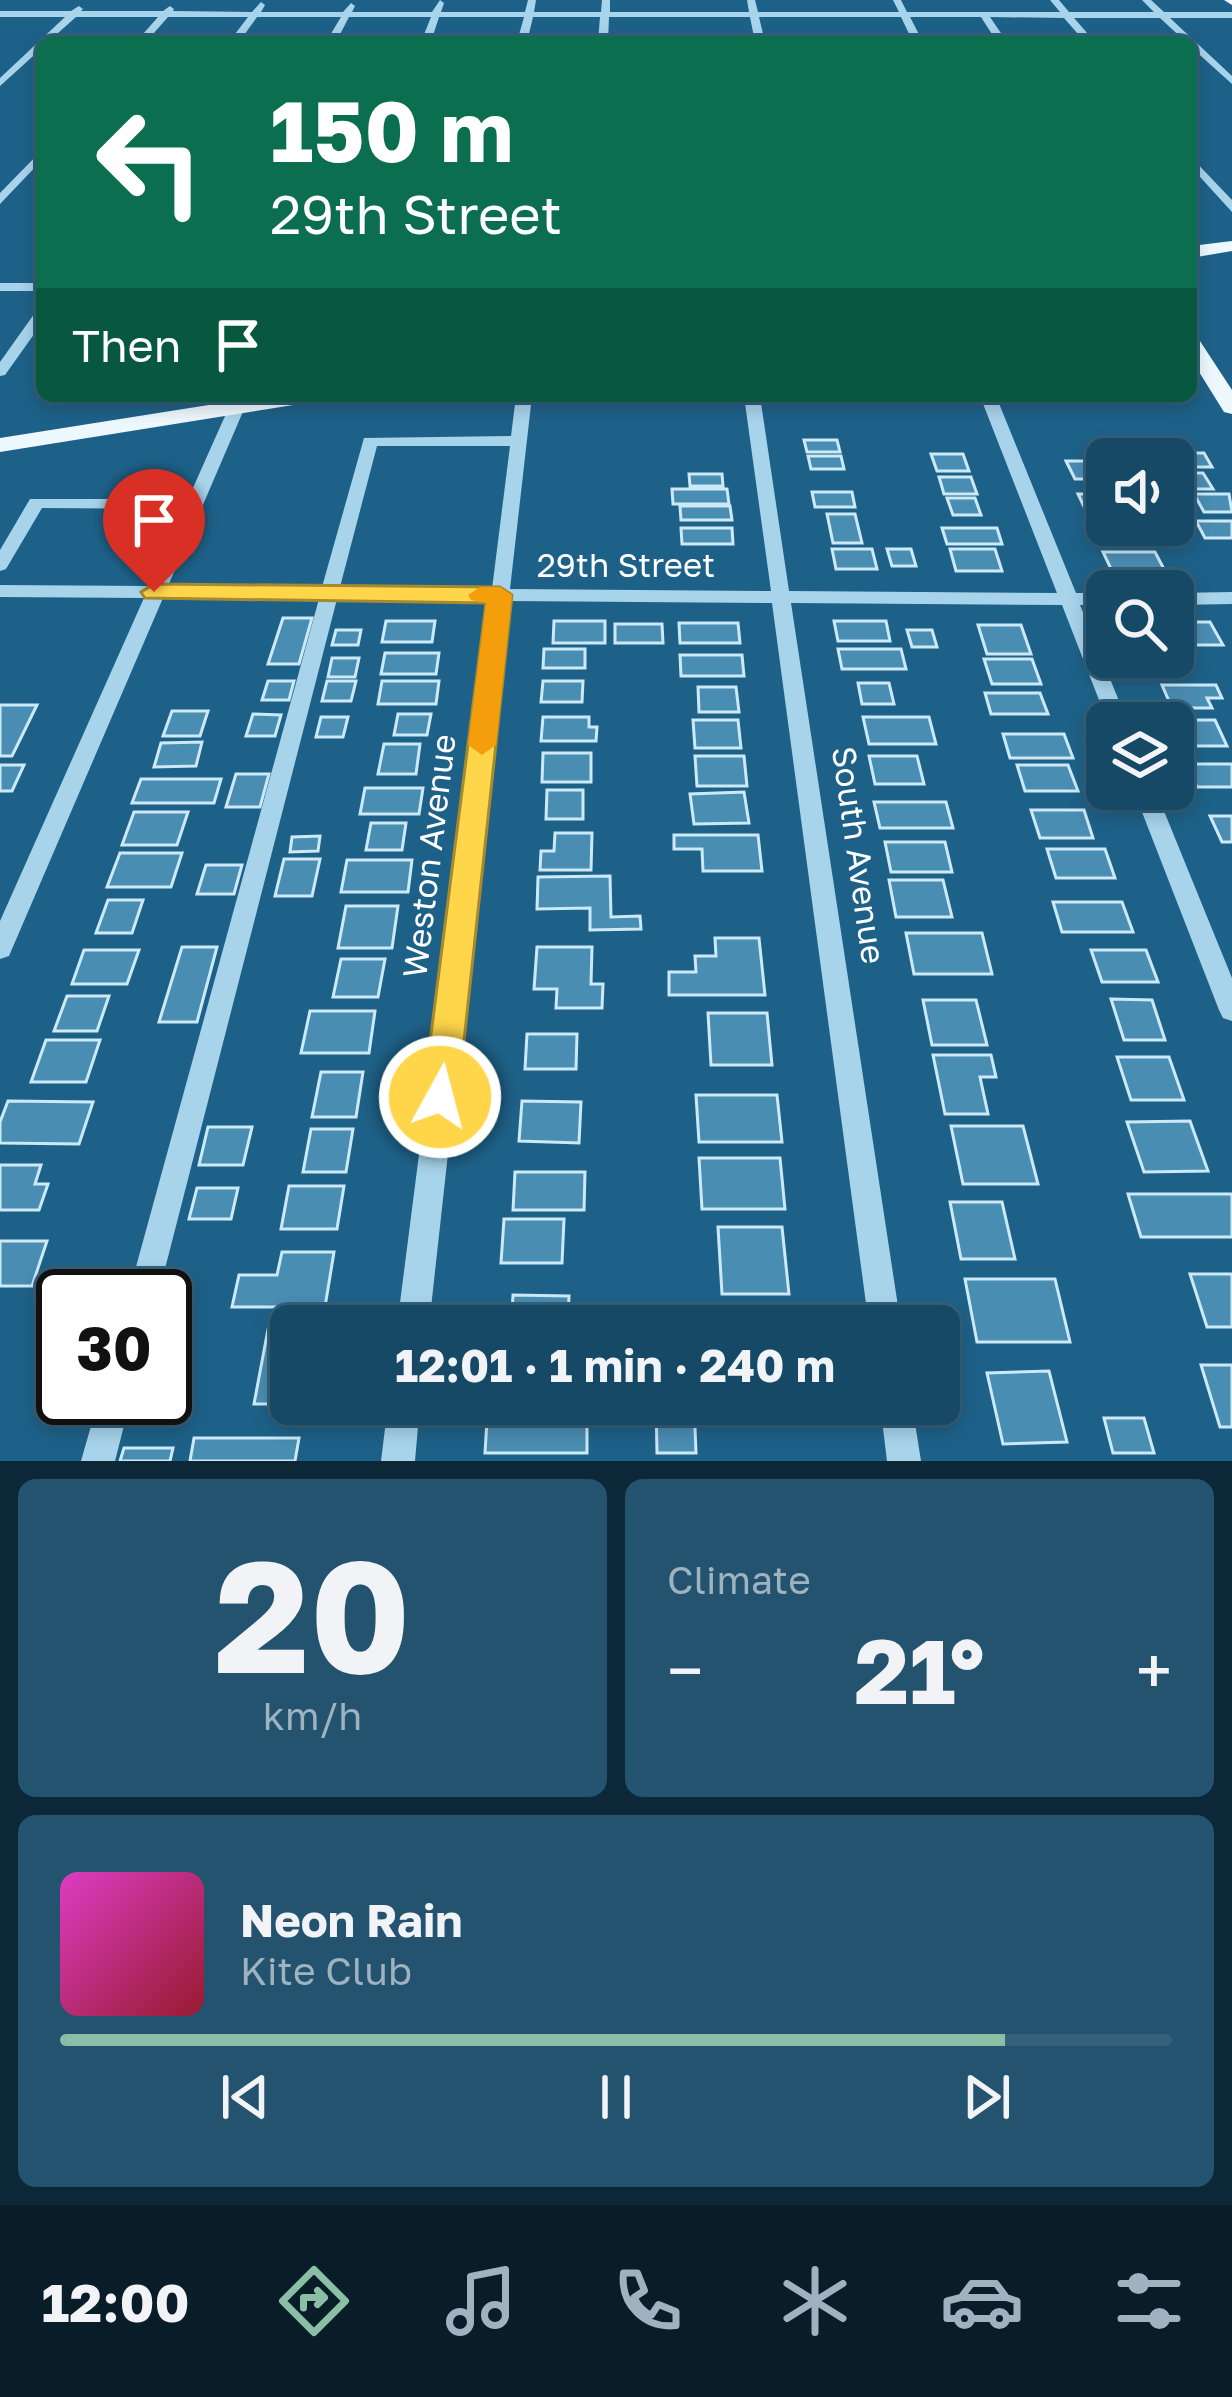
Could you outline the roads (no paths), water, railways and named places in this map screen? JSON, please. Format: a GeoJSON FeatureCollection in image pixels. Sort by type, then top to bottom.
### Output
{"type":"FeatureCollection","features":[{"type":"Feature","properties":{"kind":"main road"},"geometry":{"type":"LineString","coordinates":[[1197,251],[1232,246]]}},
{"type":"Feature","properties":{"kind":"main road"},"geometry":{"type":"LineString","coordinates":[[1197,352],[1232,407]]}},
{"type":"Feature","properties":{"kind":"main road"},"geometry":{"type":"LineString","coordinates":[[0,445],[267,402]]}},
{"type":"Feature","properties":{"kind":"street"},"geometry":{"type":"LineString","coordinates":[[50,36],[88,0]]}},
{"type":"Feature","properties":{"kind":"street"},"geometry":{"type":"LineString","coordinates":[[146,36],[178,0]]}},
{"type":"Feature","properties":{"kind":"street"},"geometry":{"type":"LineString","coordinates":[[238,36],[264,0]]}},
{"type":"Feature","properties":{"kind":"street"},"geometry":{"type":"LineString","coordinates":[[334,36],[354,0]]}},
{"type":"Feature","properties":{"kind":"street"},"geometry":{"type":"LineString","coordinates":[[428,36],[442,0]]}},
{"type":"Feature","properties":{"kind":"street"},"geometry":{"type":"LineString","coordinates":[[524,36],[532,0]]}},
{"type":"Feature","properties":{"kind":"street"},"geometry":{"type":"LineString","coordinates":[[603,36],[606,0]]}},
{"type":"Feature","properties":{"kind":"street"},"geometry":{"type":"LineString","coordinates":[[751,0],[759,36]]}},
{"type":"Feature","properties":{"kind":"street"},"geometry":{"type":"LineString","coordinates":[[897,0],[915,36]]}},
{"type":"Feature","properties":{"kind":"street"},"geometry":{"type":"LineString","coordinates":[[1054,0],[1085,36]]}},
{"type":"Feature","properties":{"kind":"street"},"geometry":{"type":"LineString","coordinates":[[1146,0],[1185,36]]}},
{"type":"Feature","properties":{"kind":"street"},"geometry":{"type":"LineString","coordinates":[[2,6],[74,14],[1232,15]]}},
{"type":"Feature","properties":{"kind":"street"},"geometry":{"type":"LineString","coordinates":[[985,15],[998,36]]}},
{"type":"Feature","properties":{"kind":"street"},"geometry":{"type":"LineString","coordinates":[[1197,48],[1232,81]]}},
{"type":"Feature","properties":{"kind":"street"},"geometry":{"type":"LineString","coordinates":[[0,82],[36,49]]}},
{"type":"Feature","properties":{"kind":"street"},"geometry":{"type":"LineString","coordinates":[[0,200],[36,160]]}},
{"type":"Feature","properties":{"kind":"street"},"geometry":{"type":"LineString","coordinates":[[1197,167],[1232,208]]}},
{"type":"Feature","properties":{"kind":"street"},"geometry":{"type":"LineString","coordinates":[[0,287],[36,287]]}},
{"type":"Feature","properties":{"kind":"street"},"geometry":{"type":"LineString","coordinates":[[0,372],[36,321]]}},
{"type":"Feature","properties":{"kind":"street"},"geometry":{"type":"LineString","coordinates":[[21,342],[36,341]]}},
{"type":"Feature","properties":{"kind":"street","name":"Weston Avenue"},"geometry":{"type":"LineString","coordinates":[[415,1305],[523,402]]}},
{"type":"Feature","properties":{"kind":"street","name":"South Avenue"},"geometry":{"type":"LineString","coordinates":[[753,402],[883,1305]]}},
{"type":"Feature","properties":{"kind":"street"},"geometry":{"type":"LineString","coordinates":[[990,402],[1110,702]]}},
{"type":"Feature","properties":{"kind":"street"},"geometry":{"type":"LineString","coordinates":[[0,949],[237,407]]}},
{"type":"Feature","properties":{"kind":"street"},"geometry":{"type":"LineString","coordinates":[[149,1269],[370,441],[518,441]]}},
{"type":"Feature","properties":{"kind":"street"},"geometry":{"type":"LineString","coordinates":[[0,565],[36,503],[193,504]]}},
{"type":"Feature","properties":{"kind":"street"},"geometry":{"type":"LineString","coordinates":[[0,521],[26,522]]}},
{"type":"Feature","properties":{"kind":"street","name":"29th Street"},"geometry":{"type":"LineString","coordinates":[[0,591],[1086,599]]}},
{"type":"Feature","properties":{"kind":"street"},"geometry":{"type":"LineString","coordinates":[[1194,599],[1232,598]]}},
{"type":"Feature","properties":{"kind":"street"},"geometry":{"type":"LineString","coordinates":[[1152,810],[1232,1010]]}},
{"type":"Feature","properties":{"kind":"street"},"geometry":{"type":"LineString","coordinates":[[98,1461],[108,1425]]}},
{"type":"Feature","properties":{"kind":"street"},"geometry":{"type":"LineString","coordinates":[[398,1461],[402,1425]]}},
{"type":"Feature","properties":{"kind":"street"},"geometry":{"type":"LineString","coordinates":[[899,1425],[904,1461]]}}]}
